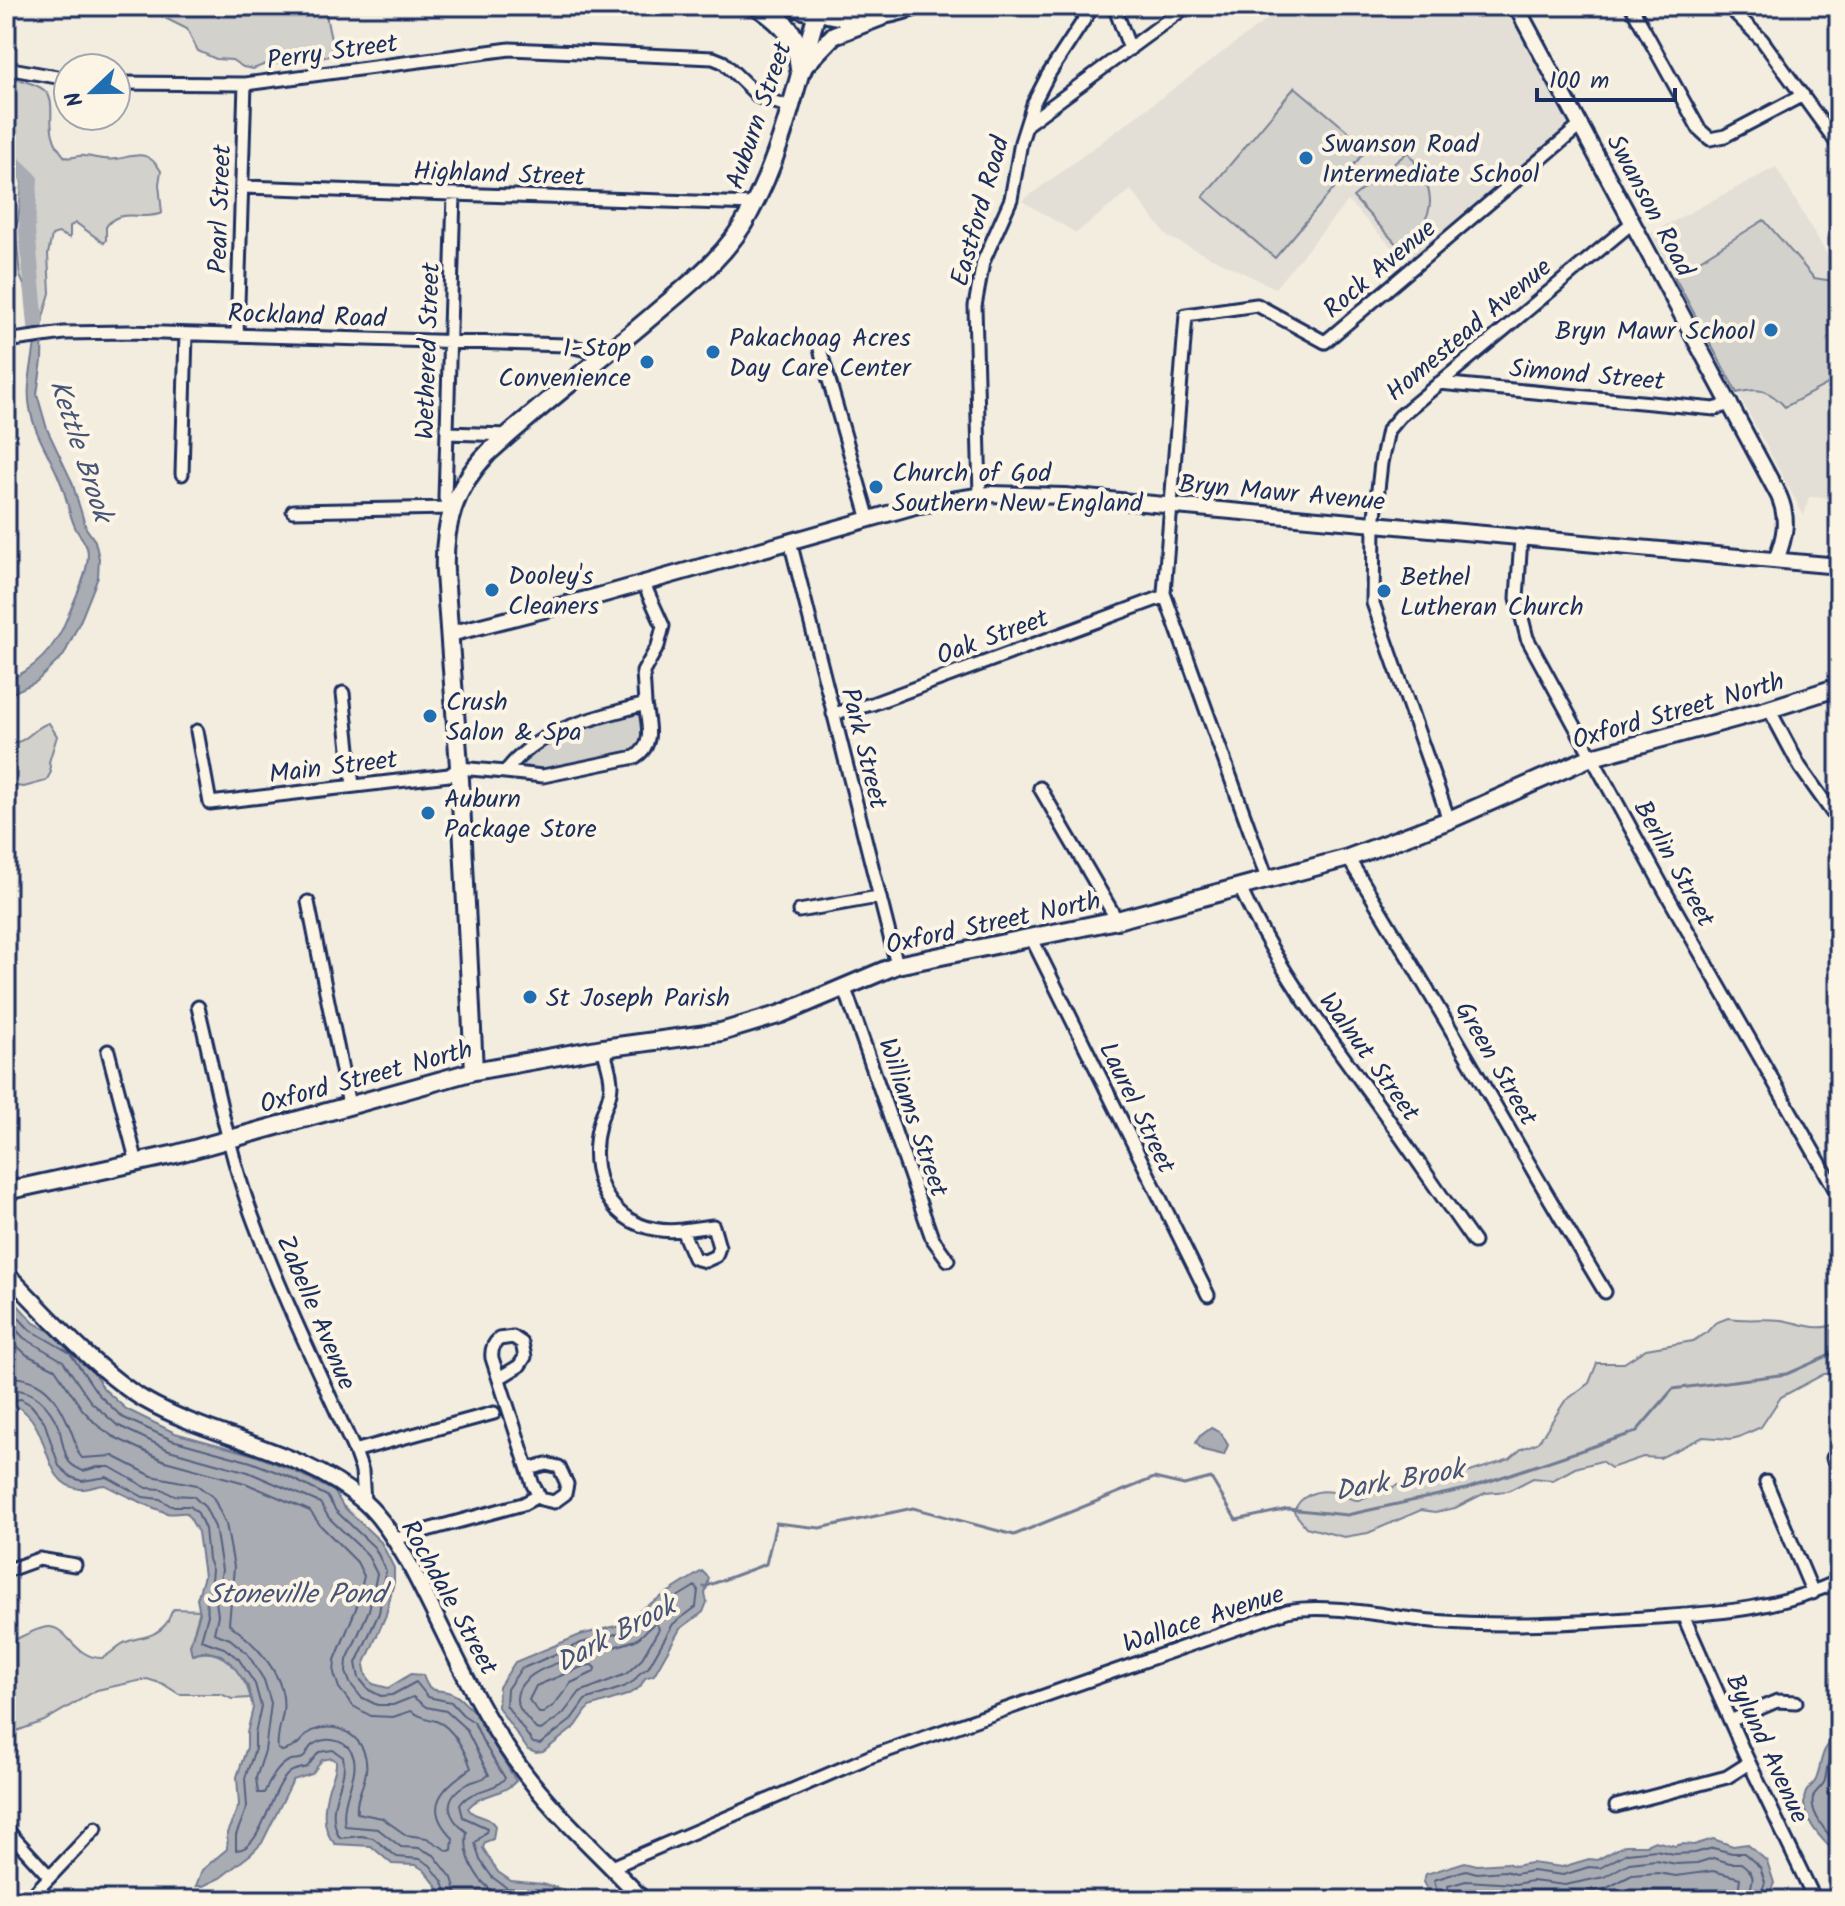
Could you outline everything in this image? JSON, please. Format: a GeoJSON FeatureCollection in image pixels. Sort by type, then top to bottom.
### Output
{"type":"FeatureCollection","features":[{"type":"Feature","properties":{"kind":"highway"},"geometry":{"type":"LineString","coordinates":[[760,6],[789,31],[800,50],[801,69]]}},
{"type":"Feature","properties":{"kind":"main road","name":"Auburn Street"},"geometry":{"type":"LineString","coordinates":[[474,1071],[459,768],[444,554],[451,508],[469,474],[509,435],[710,265],[734,237],[754,204],[774,160],[801,69],[811,8]]}},
{"type":"Feature","properties":{"kind":"main road"},"geometry":{"type":"LineString","coordinates":[[801,69],[834,35],[881,17]]}},
{"type":"Feature","properties":{"kind":"main road","name":"Oxford Street North"},"geometry":{"type":"LineString","coordinates":[[6,1191],[137,1163],[474,1071],[603,1048],[721,1032],[781,1014],[897,965],[1117,920],[1348,858],[1449,820],[1591,758],[1839,687]]}},
{"type":"Feature","properties":{"kind":"street"},"geometry":{"type":"LineString","coordinates":[[849,6],[882,11],[913,6]]}},
{"type":"Feature","properties":{"kind":"street"},"geometry":{"type":"LineString","coordinates":[[811,8],[849,19],[881,17],[920,6]]}},
{"type":"Feature","properties":{"kind":"street","name":"Eastford Road"},"geometry":{"type":"LineString","coordinates":[[980,495],[976,289],[986,253],[1011,199],[1027,125],[1044,82],[1093,6]]}},
{"type":"Feature","properties":{"kind":"street"},"geometry":{"type":"LineString","coordinates":[[1114,6],[1130,49]]}},
{"type":"Feature","properties":{"kind":"street"},"geometry":{"type":"LineString","coordinates":[[1027,125],[1187,6]]}},
{"type":"Feature","properties":{"kind":"street","name":"Swanson Road"},"geometry":{"type":"LineString","coordinates":[[1516,6],[1731,403],[1785,512],[1785,531],[1776,560]]}},
{"type":"Feature","properties":{"kind":"street"},"geometry":{"type":"LineString","coordinates":[[1631,6],[1699,129],[1710,139],[1725,136],[1803,95]]}},
{"type":"Feature","properties":{"kind":"street"},"geometry":{"type":"LineString","coordinates":[[1728,6],[1762,40],[1839,146]]}},
{"type":"Feature","properties":{"kind":"street","name":"Perry Street"},"geometry":{"type":"LineString","coordinates":[[132,83],[245,84],[510,49],[702,56],[719,60],[759,97],[790,107]]}},
{"type":"Feature","properties":{"kind":"street"},"geometry":{"type":"LineString","coordinates":[[6,68],[52,76]]}},
{"type":"Feature","properties":{"kind":"street","name":"Pearl Street"},"geometry":{"type":"LineString","coordinates":[[237,335],[245,84]]}},
{"type":"Feature","properties":{"kind":"street","name":"Rock Avenue"},"geometry":{"type":"LineString","coordinates":[[1268,881],[1165,596],[1164,571],[1172,506],[1186,315],[1257,305],[1325,342],[1581,125]]}},
{"type":"Feature","properties":{"kind":"street","name":"Highland Street"},"geometry":{"type":"LineString","coordinates":[[242,187],[754,204]]}},
{"type":"Feature","properties":{"kind":"street","name":"Wethered Street"},"geometry":{"type":"LineString","coordinates":[[451,508],[445,498],[454,194]]}},
{"type":"Feature","properties":{"kind":"street","name":"Homestead Avenue"},"geometry":{"type":"LineString","coordinates":[[1449,820],[1374,608],[1374,525],[1388,430],[1393,422],[1633,222]]}},
{"type":"Feature","properties":{"kind":"street","name":"Rockland Road"},"geometry":{"type":"LineString","coordinates":[[6,341],[83,332],[237,335],[566,345],[607,355]]}},
{"type":"Feature","properties":{"kind":"street"},"geometry":{"type":"LineString","coordinates":[[182,474],[186,334]]}},
{"type":"Feature","properties":{"kind":"street"},"geometry":{"type":"LineString","coordinates":[[818,342],[869,520]]}},
{"type":"Feature","properties":{"kind":"street","name":"Simond Street"},"geometry":{"type":"LineString","coordinates":[[1439,383],[1715,409],[1731,403]]}},
{"type":"Feature","properties":{"kind":"street"},"geometry":{"type":"LineString","coordinates":[[447,433],[509,435]]}},
{"type":"Feature","properties":{"kind":"street","name":"Bryn Mawr Avenue"},"geometry":{"type":"LineString","coordinates":[[450,634],[919,505],[980,495],[1033,494],[1839,566]]}},
{"type":"Feature","properties":{"kind":"street"},"geometry":{"type":"LineString","coordinates":[[293,511],[451,508]]}},
{"type":"Feature","properties":{"kind":"street","name":"Berlin Street"},"geometry":{"type":"LineString","coordinates":[[1521,538],[1517,598],[1522,625],[1591,758],[1839,1196]]}},
{"type":"Feature","properties":{"kind":"street","name":"Park Street"},"geometry":{"type":"LineString","coordinates":[[790,541],[897,965]]}},
{"type":"Feature","properties":{"kind":"street"},"geometry":{"type":"LineString","coordinates":[[459,768],[543,776],[635,757],[645,751],[649,741],[643,672],[658,646],[663,626],[643,582]]}},
{"type":"Feature","properties":{"kind":"street","name":"Oak Street"},"geometry":{"type":"LineString","coordinates":[[833,714],[872,704],[1165,596]]}},
{"type":"Feature","properties":{"kind":"street"},"geometry":{"type":"LineString","coordinates":[[343,693],[353,786]]}},
{"type":"Feature","properties":{"kind":"street"},"geometry":{"type":"LineString","coordinates":[[505,772],[524,749],[545,737],[566,727],[645,704]]}},
{"type":"Feature","properties":{"kind":"street"},"geometry":{"type":"LineString","coordinates":[[1769,709],[1800,767],[1839,822]]}},
{"type":"Feature","properties":{"kind":"street","name":"Main Street"},"geometry":{"type":"LineString","coordinates":[[197,731],[210,803],[449,775],[459,768]]}},
{"type":"Feature","properties":{"kind":"street"},"geometry":{"type":"LineString","coordinates":[[1040,788],[1117,920]]}},
{"type":"Feature","properties":{"kind":"street","name":"Green Street"},"geometry":{"type":"LineString","coordinates":[[1348,858],[1467,1053],[1500,1115],[1605,1292]]}},
{"type":"Feature","properties":{"kind":"street","name":"Walnut Street"},"geometry":{"type":"LineString","coordinates":[[1240,888],[1277,959],[1313,1016],[1474,1242]]}},
{"type":"Feature","properties":{"kind":"street"},"geometry":{"type":"LineString","coordinates":[[799,911],[878,897]]}},
{"type":"Feature","properties":{"kind":"street"},"geometry":{"type":"LineString","coordinates":[[308,902],[349,1105]]}},
{"type":"Feature","properties":{"kind":"street","name":"Laurel Street"},"geometry":{"type":"LineString","coordinates":[[1031,937],[1208,1295]]}},
{"type":"Feature","properties":{"kind":"street","name":"Williams Street"},"geometry":{"type":"LineString","coordinates":[[844,986],[932,1238],[948,1260]]}},
{"type":"Feature","properties":{"kind":"street","name":"Zabelle Avenue"},"geometry":{"type":"LineString","coordinates":[[198,1007],[240,1177],[257,1228],[362,1471],[364,1502]]}},
{"type":"Feature","properties":{"kind":"street"},"geometry":{"type":"LineString","coordinates":[[603,1048],[611,1084],[596,1142],[596,1164],[603,1189],[628,1221],[653,1230],[682,1230]]}},
{"type":"Feature","properties":{"kind":"street"},"geometry":{"type":"LineString","coordinates":[[108,1051],[137,1163]]}},
{"type":"Feature","properties":{"kind":"street","name":"Rochdale Street"},"geometry":{"type":"LineString","coordinates":[[6,1273],[91,1356],[142,1398],[195,1423],[309,1466],[364,1502],[394,1539],[491,1722],[529,1779],[643,1900]]}},
{"type":"Feature","properties":{"kind":"street"},"geometry":{"type":"LineString","coordinates":[[499,1378],[528,1469],[538,1496],[547,1502],[560,1499],[567,1488],[559,1467],[549,1463],[528,1469]]}},
{"type":"Feature","properties":{"kind":"street"},"geometry":{"type":"LineString","coordinates":[[354,1451],[494,1413]]}},
{"type":"Feature","properties":{"kind":"street"},"geometry":{"type":"LineString","coordinates":[[1766,1482],[1813,1593]]}},
{"type":"Feature","properties":{"kind":"street"},"geometry":{"type":"LineString","coordinates":[[394,1539],[523,1504],[538,1496]]}},
{"type":"Feature","properties":{"kind":"street"},"geometry":{"type":"LineString","coordinates":[[6,1571],[39,1559],[75,1565]]}},
{"type":"Feature","properties":{"kind":"street","name":"Wallace Avenue"},"geometry":{"type":"LineString","coordinates":[[612,1867],[869,1757],[1287,1611],[1316,1609],[1433,1621],[1559,1624],[1763,1607],[1813,1593],[1839,1581]]}},
{"type":"Feature","properties":{"kind":"street","name":"Bylund Avenue"},"geometry":{"type":"LineString","coordinates":[[1683,1615],[1815,1900]]}},
{"type":"Feature","properties":{"kind":"street"},"geometry":{"type":"LineString","coordinates":[[1730,1721],[1777,1701],[1796,1702]]}},
{"type":"Feature","properties":{"kind":"street"},"geometry":{"type":"LineString","coordinates":[[1616,1806],[1727,1777],[1749,1763]]}},
{"type":"Feature","properties":{"kind":"street"},"geometry":{"type":"LineString","coordinates":[[28,1900],[96,1828]]}},
{"type":"Feature","properties":{"kind":"street"},"geometry":{"type":"LineString","coordinates":[[6,1829],[50,1877]]}},
{"type":"Feature","properties":{"kind":"shaded area"},"geometry":{"type":"Polygon","coordinates":[[[161,6],[330,6],[327,14],[332,45],[330,56],[301,63],[266,64],[253,69],[243,67],[232,60],[216,59],[198,51],[187,29],[163,17],[161,6]]]}},
{"type":"Feature","properties":{"kind":"shaded area","name":"Swanson Road Intermediate School"},"geometry":{"type":"Polygon","coordinates":[[[1285,6],[1508,6],[1569,126],[1408,264],[1348,201],[1275,288],[1168,237],[1131,190],[1076,233],[1022,201],[1285,6]]]}},
{"type":"Feature","properties":{"kind":"shaded area"},"geometry":{"type":"Polygon","coordinates":[[[6,78],[43,89],[49,97],[52,132],[65,157],[112,159],[141,155],[151,159],[161,171],[162,213],[118,217],[106,227],[104,243],[76,223],[70,226],[70,238],[58,233],[52,235],[48,254],[50,293],[43,317],[34,318],[33,305],[20,276],[15,227],[22,184],[6,156],[6,78]]]}},
{"type":"Feature","properties":{"kind":"shaded area"},"geometry":{"type":"Polygon","coordinates":[[[1295,87],[1368,148],[1275,258],[1203,197],[1295,87]]]}},
{"type":"Feature","properties":{"kind":"shaded area"},"geometry":{"type":"Polygon","coordinates":[[[1408,152],[1424,179],[1430,202],[1423,225],[1401,249],[1353,197],[1408,152]]]}},
{"type":"Feature","properties":{"kind":"shaded area","name":"Bryn Mawr School"},"geometry":{"type":"Polygon","coordinates":[[[1776,167],[1829,258],[1839,254],[1839,498],[1809,497],[1804,516],[1651,233],[1776,167]]]}},
{"type":"Feature","properties":{"kind":"shaded area"},"geometry":{"type":"Polygon","coordinates":[[[1764,220],[1814,278],[1839,285],[1839,378],[1785,407],[1763,391],[1737,393],[1674,276],[1764,220]]]}},
{"type":"Feature","properties":{"kind":"shaded area"},"geometry":{"type":"Polygon","coordinates":[[[645,704],[642,753],[540,776],[505,772],[531,745],[645,704]]]}},
{"type":"Feature","properties":{"kind":"shaded area"},"geometry":{"type":"Polygon","coordinates":[[[49,723],[57,736],[49,762],[51,772],[46,781],[24,787],[6,785],[6,743],[19,742],[49,723]]]}},
{"type":"Feature","properties":{"kind":"shaded area"},"geometry":{"type":"Polygon","coordinates":[[[1728,1318],[1781,1320],[1816,1327],[1839,1323],[1839,1373],[1824,1374],[1781,1397],[1761,1427],[1739,1437],[1703,1437],[1660,1458],[1643,1457],[1611,1468],[1601,1461],[1575,1468],[1553,1480],[1533,1478],[1508,1491],[1485,1493],[1455,1508],[1435,1512],[1421,1510],[1368,1533],[1344,1537],[1306,1527],[1294,1512],[1304,1498],[1315,1493],[1327,1491],[1358,1500],[1406,1482],[1420,1484],[1439,1473],[1464,1474],[1510,1459],[1521,1449],[1537,1443],[1565,1401],[1589,1383],[1597,1363],[1624,1363],[1646,1349],[1693,1341],[1715,1323],[1728,1318]]]}},
{"type":"Feature","properties":{"kind":"shaded area"},"geometry":{"type":"Polygon","coordinates":[[[174,1609],[200,1610],[190,1645],[193,1655],[203,1653],[222,1657],[243,1678],[251,1698],[179,1694],[147,1679],[97,1690],[44,1721],[6,1732],[6,1644],[32,1632],[55,1628],[84,1653],[102,1658],[124,1643],[160,1630],[174,1609]]]}},
{"type":"Feature","properties":{"kind":"water","name":"Kettle Brook"},"geometry":{"type":"Polygon","coordinates":[[[43,317],[42,361],[37,394],[47,429],[72,482],[86,528],[95,541],[99,558],[98,577],[64,655],[36,682],[6,696],[6,681],[36,663],[57,638],[82,583],[88,556],[30,408],[34,318],[43,317]]]}},
{"type":"Feature","properties":{"kind":"water","name":"Stoneville Pond"},"geometry":{"type":"Polygon","coordinates":[[[6,1292],[34,1323],[68,1341],[85,1359],[104,1389],[126,1409],[175,1433],[254,1455],[334,1491],[343,1506],[381,1542],[394,1568],[386,1615],[364,1665],[366,1675],[373,1684],[388,1688],[411,1674],[423,1675],[429,1687],[455,1695],[481,1716],[490,1738],[516,1781],[468,1808],[495,1826],[493,1839],[485,1842],[483,1848],[498,1872],[511,1881],[542,1884],[605,1900],[442,1900],[437,1886],[416,1865],[392,1864],[371,1846],[335,1844],[327,1832],[325,1809],[336,1768],[336,1761],[332,1758],[322,1760],[312,1774],[293,1780],[262,1843],[251,1854],[220,1878],[196,1886],[202,1870],[227,1849],[227,1833],[239,1805],[237,1777],[247,1747],[253,1708],[248,1687],[232,1664],[221,1655],[204,1651],[192,1655],[190,1645],[200,1613],[197,1599],[204,1576],[198,1532],[187,1513],[167,1513],[105,1485],[80,1489],[67,1485],[52,1467],[29,1416],[18,1407],[6,1410],[6,1292]]]}},
{"type":"Feature","properties":{"kind":"water"},"geometry":{"type":"Polygon","coordinates":[[[1211,1428],[1221,1433],[1228,1445],[1224,1455],[1203,1450],[1196,1443],[1211,1428]]]}},
{"type":"Feature","properties":{"kind":"water"},"geometry":{"type":"Polygon","coordinates":[[[702,1571],[709,1578],[703,1612],[680,1629],[654,1675],[645,1678],[640,1687],[627,1695],[589,1707],[576,1726],[543,1752],[528,1750],[498,1707],[499,1687],[515,1662],[580,1635],[628,1623],[634,1614],[702,1571]]]}},
{"type":"Feature","properties":{"kind":"water"},"geometry":{"type":"Polygon","coordinates":[[[1839,1735],[1839,1856],[1813,1827],[1804,1801],[1806,1792],[1816,1779],[1825,1749],[1839,1735]]]}},
{"type":"Feature","properties":{"kind":"water"},"geometry":{"type":"Polygon","coordinates":[[[1713,1839],[1733,1846],[1747,1844],[1767,1861],[1774,1883],[1767,1900],[1438,1900],[1432,1898],[1423,1882],[1426,1874],[1465,1862],[1562,1867],[1589,1859],[1597,1860],[1625,1845],[1646,1845],[1655,1841],[1675,1846],[1694,1845],[1713,1839]]]}},
{"type":"Feature","properties":{"kind":"waterway","name":"Kettle Brook"},"geometry":{"type":"LineString","coordinates":[[6,156],[30,179],[27,229],[37,336]]}},
{"type":"Feature","properties":{"kind":"waterway","name":"Dark Brook"},"geometry":{"type":"LineString","coordinates":[[704,1587],[766,1564],[776,1523],[820,1528],[913,1508],[1014,1535],[1154,1478],[1184,1485],[1211,1478],[1236,1520],[1288,1509],[1347,1515],[1466,1489],[1636,1432],[1673,1389],[1787,1374],[1839,1351]]}},
{"type":"Feature","properties":{"kind":"place","name":"Swanson Road Intermediate School"},"geometry":{"type":"Point","coordinates":[1306,158]}},
{"type":"Feature","properties":{"kind":"place","name":"Bryn Mawr School"},"geometry":{"type":"Point","coordinates":[1771,330]}},
{"type":"Feature","properties":{"kind":"place","name":"Pakachoag Acres Day Care Center"},"geometry":{"type":"Point","coordinates":[713,352]}},
{"type":"Feature","properties":{"kind":"place","name":"1-Stop Convenience"},"geometry":{"type":"Point","coordinates":[647,362]}},
{"type":"Feature","properties":{"kind":"place","name":"Church of God Southern New England"},"geometry":{"type":"Point","coordinates":[876,487]}},
{"type":"Feature","properties":{"kind":"place","name":"Dooley's Cleaners"},"geometry":{"type":"Point","coordinates":[492,590]}},
{"type":"Feature","properties":{"kind":"place","name":"Bethel Lutheran Church"},"geometry":{"type":"Point","coordinates":[1384,591]}},
{"type":"Feature","properties":{"kind":"place","name":"Crush Salon & Spa"},"geometry":{"type":"Point","coordinates":[430,716]}},
{"type":"Feature","properties":{"kind":"place","name":"Auburn Package Store"},"geometry":{"type":"Point","coordinates":[428,813]}},
{"type":"Feature","properties":{"kind":"place","name":"St Joseph Parish"},"geometry":{"type":"Point","coordinates":[530,997]}}]}
